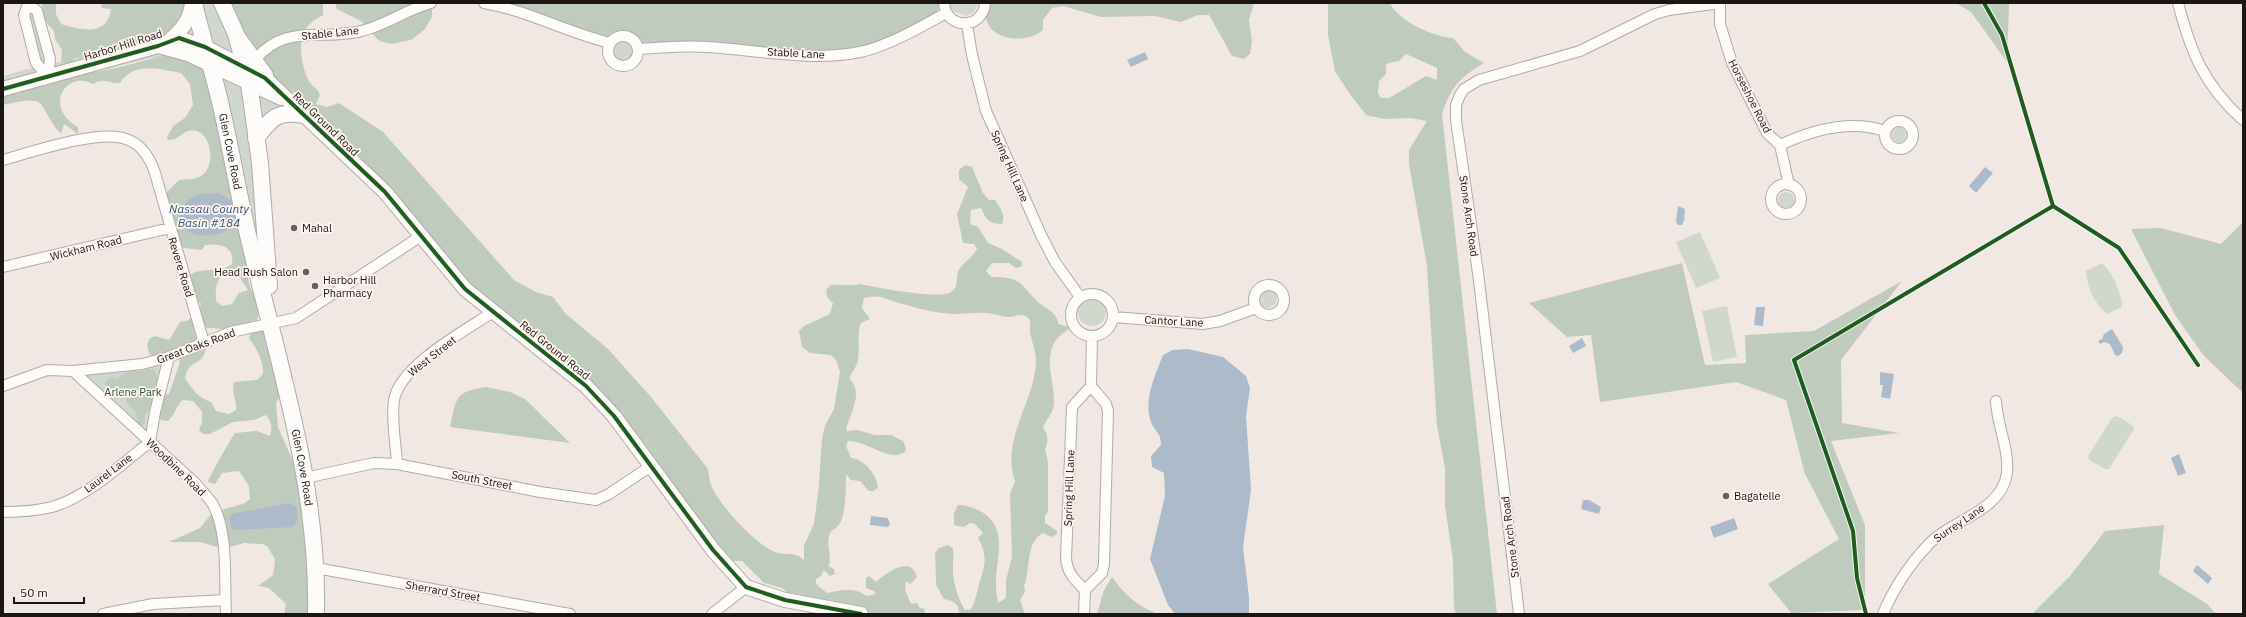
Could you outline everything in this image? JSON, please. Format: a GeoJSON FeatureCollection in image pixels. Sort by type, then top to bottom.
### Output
{"type":"FeatureCollection","features":[{"type":"Feature","properties":{"kind":"main road","name":"Glen Cove Road"},"geometry":{"type":"LineString","coordinates":[[193,3],[211,65],[248,235],[271,323],[305,478],[313,526],[316,568],[316,614]]}},
{"type":"Feature","properties":{"kind":"main road","name":"Glen Cove Road"},"geometry":{"type":"LineString","coordinates":[[222,3],[250,63],[249,83],[256,138],[271,323]]}},
{"type":"Feature","properties":{"kind":"main road"},"geometry":{"type":"LineString","coordinates":[[256,138],[269,122],[278,116],[291,114],[303,115]]}},
{"type":"Feature","properties":{"kind":"street"},"geometry":{"type":"LineString","coordinates":[[25,3],[37,10],[50,59],[48,76],[36,63],[24,15],[25,3]]}},
{"type":"Feature","properties":{"kind":"street"},"geometry":{"type":"LineString","coordinates":[[164,42],[184,27],[191,12],[193,3]]}},
{"type":"Feature","properties":{"kind":"street","name":"Stable Lane"},"geometry":{"type":"LineString","coordinates":[[250,63],[263,50],[276,41],[313,34],[358,32],[431,3]]}},
{"type":"Feature","properties":{"kind":"street"},"geometry":{"type":"LineString","coordinates":[[484,3],[513,8],[586,37],[610,43]]}},
{"type":"Feature","properties":{"kind":"street"},"geometry":{"type":"LineString","coordinates":[[945,8],[955,22],[967,24],[979,18],[983,13],[985,3]]}},
{"type":"Feature","properties":{"kind":"street","name":"Horseshoe Road"},"geometry":{"type":"LineString","coordinates":[[1720,3],[1720,24],[1732,63],[1767,133],[1780,145]]}},
{"type":"Feature","properties":{"kind":"street","name":"Stone Arch Road"},"geometry":{"type":"LineString","coordinates":[[1519,614],[1479,281],[1456,120],[1456,105],[1464,90],[1479,80],[1580,51],[1655,14],[1669,10],[1720,3]]}},
{"type":"Feature","properties":{"kind":"street"},"geometry":{"type":"LineString","coordinates":[[2178,3],[2192,54],[2204,77],[2214,91],[2243,120]]}},
{"type":"Feature","properties":{"kind":"street","name":"Stable Lane"},"geometry":{"type":"LineString","coordinates":[[638,50],[700,46],[802,54],[853,53],[877,46],[929,23],[945,8]]}},
{"type":"Feature","properties":{"kind":"street","name":"Spring Hill Lane"},"geometry":{"type":"LineString","coordinates":[[967,24],[972,55],[986,111],[1041,235],[1055,262],[1080,297]]}},
{"type":"Feature","properties":{"kind":"street"},"geometry":{"type":"LineString","coordinates":[[626,36],[634,41],[638,54],[632,63],[622,66],[617,65],[610,58],[608,48],[610,43],[617,37],[626,36]]}},
{"type":"Feature","properties":{"kind":"street","name":"Harbor Hill Road"},"geometry":{"type":"LineString","coordinates":[[3,89],[182,38],[250,63]]}},
{"type":"Feature","properties":{"kind":"street","name":"Harbor Hill Road"},"geometry":{"type":"LineString","coordinates":[[164,42],[249,83]]}},
{"type":"Feature","properties":{"kind":"street","name":"Red Ground Road"},"geometry":{"type":"LineString","coordinates":[[250,63],[385,192],[465,289],[586,386],[614,416],[712,550],[746,587],[785,600],[861,614]]}},
{"type":"Feature","properties":{"kind":"street","name":"Red Ground Road"},"geometry":{"type":"LineString","coordinates":[[249,83],[290,102]]}},
{"type":"Feature","properties":{"kind":"street"},"geometry":{"type":"LineString","coordinates":[[1789,185],[1780,145],[1808,133],[1837,127],[1866,126],[1885,131]]}},
{"type":"Feature","properties":{"kind":"street","name":"Revere Road"},"geometry":{"type":"LineString","coordinates":[[3,160],[39,150],[102,136],[127,139],[142,149],[151,161],[204,343]]}},
{"type":"Feature","properties":{"kind":"street","name":"Wickham Road"},"geometry":{"type":"LineString","coordinates":[[3,267],[170,228]]}},
{"type":"Feature","properties":{"kind":"street","name":"Great Oaks Road"},"geometry":{"type":"LineString","coordinates":[[3,386],[47,370],[73,371],[117,368],[169,357],[231,332],[299,316],[421,236]]}},
{"type":"Feature","properties":{"kind":"street"},"geometry":{"type":"LineString","coordinates":[[1086,294],[1100,295],[1110,304],[1113,317],[1108,328],[1098,335],[1092,336],[1079,332],[1071,321],[1072,307],[1080,297],[1086,294]]}},
{"type":"Feature","properties":{"kind":"street","name":"Cantor Lane"},"geometry":{"type":"LineString","coordinates":[[1113,317],[1203,324],[1220,321],[1256,308]]}},
{"type":"Feature","properties":{"kind":"street","name":"West Street"},"geometry":{"type":"LineString","coordinates":[[398,464],[394,401],[397,389],[403,379],[441,347],[493,312]]}},
{"type":"Feature","properties":{"kind":"street"},"geometry":{"type":"LineString","coordinates":[[1084,614],[1086,590],[1102,573],[1104,564],[1109,442],[1106,404],[1090,386],[1092,336]]}},
{"type":"Feature","properties":{"kind":"street"},"geometry":{"type":"LineString","coordinates":[[150,442],[158,398],[169,357]]}},
{"type":"Feature","properties":{"kind":"street","name":"Woodbine Road"},"geometry":{"type":"LineString","coordinates":[[73,371],[196,484],[216,511],[220,525],[224,559],[226,614]]}},
{"type":"Feature","properties":{"kind":"street","name":"Spring Hill Lane"},"geometry":{"type":"LineString","coordinates":[[1086,590],[1070,574],[1066,558],[1072,407],[1077,398],[1090,386]]}},
{"type":"Feature","properties":{"kind":"street","name":"Surrey Lane"},"geometry":{"type":"LineString","coordinates":[[1883,614],[1898,587],[1928,545],[1942,533],[1978,511],[1998,494],[2007,474],[2007,455],[1997,417],[1996,401]]}},
{"type":"Feature","properties":{"kind":"street","name":"Laurel Lane"},"geometry":{"type":"LineString","coordinates":[[3,512],[29,512],[52,506],[73,498],[92,487],[150,442]]}},
{"type":"Feature","properties":{"kind":"street","name":"South Street"},"geometry":{"type":"LineString","coordinates":[[305,478],[374,463],[398,464],[540,492],[596,500],[609,494],[651,466]]}},
{"type":"Feature","properties":{"kind":"street","name":"Sherrard Street"},"geometry":{"type":"LineString","coordinates":[[316,568],[570,614]]}},
{"type":"Feature","properties":{"kind":"street"},"geometry":{"type":"LineString","coordinates":[[712,614],[746,587]]}},
{"type":"Feature","properties":{"kind":"street"},"geometry":{"type":"LineString","coordinates":[[103,614],[153,604],[225,600]]}},
{"type":"Feature","properties":{"kind":"green space"},"geometry":{"type":"Polygon","coordinates":[[[42,3],[56,3],[56,14],[61,24],[77,28],[92,29],[99,28],[109,18],[111,9],[102,8],[101,3],[190,3],[184,15],[178,17],[179,24],[165,39],[102,56],[75,58],[69,65],[61,62],[62,50],[55,39],[54,31],[43,19],[42,3]]]}},
{"type":"Feature","properties":{"kind":"green space"},"geometry":{"type":"Polygon","coordinates":[[[192,3],[222,3],[294,114],[256,138],[271,323],[209,80],[157,57],[3,93],[3,76],[38,66],[24,15],[28,4],[37,11],[50,64],[61,62],[69,65],[75,58],[88,56],[179,24],[178,17],[184,15],[192,3]]]}},
{"type":"Feature","properties":{"kind":"green space"},"geometry":{"type":"Polygon","coordinates":[[[222,3],[323,3],[323,15],[315,20],[304,32],[301,43],[303,64],[307,76],[310,83],[320,95],[316,104],[327,107],[339,103],[383,132],[514,280],[536,292],[553,297],[566,314],[608,349],[651,397],[708,469],[710,483],[715,493],[738,523],[767,548],[775,552],[801,557],[804,560],[804,545],[814,524],[819,485],[822,438],[825,426],[834,409],[840,372],[836,360],[831,355],[810,353],[802,347],[799,331],[804,326],[830,314],[833,303],[827,297],[826,290],[831,285],[859,284],[934,295],[944,294],[954,290],[957,284],[958,271],[977,249],[974,244],[963,243],[957,214],[968,187],[959,179],[959,170],[965,165],[972,167],[983,193],[989,200],[995,200],[1003,215],[1003,221],[1002,224],[991,222],[986,218],[981,208],[971,210],[970,224],[978,227],[988,243],[1002,249],[1022,262],[1022,266],[1016,268],[1009,263],[992,263],[986,271],[991,277],[1009,278],[1019,282],[1038,302],[1053,313],[1059,324],[1070,327],[1057,338],[1052,347],[1050,355],[1050,371],[1054,404],[1043,427],[1047,438],[1045,449],[1048,462],[1048,511],[1045,516],[1045,523],[1057,531],[1057,534],[1052,537],[1043,533],[1037,537],[1033,543],[1024,586],[1025,592],[1020,600],[1025,614],[959,614],[958,606],[952,601],[944,599],[936,585],[935,553],[939,548],[948,545],[953,548],[953,578],[956,589],[965,610],[971,609],[974,604],[985,558],[978,538],[983,533],[975,524],[970,523],[964,527],[954,525],[954,513],[958,505],[968,506],[978,510],[988,517],[995,525],[998,534],[999,554],[996,575],[996,592],[998,603],[1006,598],[1006,580],[1012,557],[1010,494],[1015,481],[1012,465],[1012,450],[1015,435],[1031,390],[1036,360],[1030,333],[1030,322],[1027,317],[1019,315],[1007,317],[991,313],[953,314],[932,311],[879,297],[864,298],[862,308],[870,319],[861,323],[857,364],[849,378],[854,384],[856,397],[846,431],[857,430],[875,435],[891,435],[903,441],[906,448],[905,452],[899,455],[892,455],[862,444],[848,441],[846,446],[851,458],[861,461],[869,468],[877,482],[878,487],[874,491],[869,491],[860,481],[851,480],[846,474],[845,500],[842,519],[839,525],[831,532],[828,540],[830,560],[828,566],[834,569],[835,574],[830,576],[824,570],[821,576],[816,579],[816,584],[827,593],[842,590],[853,590],[866,596],[876,594],[874,591],[866,588],[866,578],[869,576],[876,582],[891,571],[904,566],[909,567],[914,570],[917,577],[910,584],[906,581],[905,590],[911,604],[917,603],[920,608],[925,609],[924,614],[870,614],[855,612],[801,597],[802,595],[788,593],[782,588],[764,583],[742,561],[726,561],[626,424],[480,296],[307,109],[301,92],[290,93],[278,84],[222,3]]]}},
{"type":"Feature","properties":{"kind":"green space"},"geometry":{"type":"Polygon","coordinates":[[[335,3],[436,3],[432,7],[432,17],[425,29],[411,40],[391,44],[379,41],[361,21],[337,9],[335,3]]]}},
{"type":"Feature","properties":{"kind":"green space"},"geometry":{"type":"Polygon","coordinates":[[[484,3],[941,3],[935,15],[928,20],[853,53],[637,46],[632,39],[626,36],[618,36],[611,41],[484,3]]]}},
{"type":"Feature","properties":{"kind":"green space"},"geometry":{"type":"Polygon","coordinates":[[[949,3],[978,3],[974,12],[966,16],[953,11],[949,3]]]}},
{"type":"Feature","properties":{"kind":"green space"},"geometry":{"type":"Polygon","coordinates":[[[989,3],[1254,3],[1249,20],[1252,41],[1250,54],[1244,59],[1232,56],[1209,15],[1198,15],[1181,22],[1155,16],[1101,17],[1063,6],[1052,8],[1043,20],[1043,30],[1024,38],[1013,38],[1002,36],[994,31],[988,24],[986,15],[989,3]]]}},
{"type":"Feature","properties":{"kind":"green space"},"geometry":{"type":"Polygon","coordinates":[[[1328,3],[1390,3],[1394,10],[1408,22],[1436,35],[1453,38],[1465,52],[1484,63],[1457,84],[1445,105],[1442,114],[1497,614],[1456,614],[1454,608],[1453,560],[1445,506],[1445,468],[1437,426],[1427,266],[1409,164],[1409,150],[1427,121],[1411,118],[1384,119],[1366,115],[1335,71],[1328,35],[1328,3]],[[1406,54],[1399,61],[1386,65],[1386,74],[1379,81],[1378,93],[1381,98],[1389,98],[1426,76],[1437,80],[1437,68],[1406,54]]]}},
{"type":"Feature","properties":{"kind":"green space"},"geometry":{"type":"Polygon","coordinates":[[[1956,3],[2009,3],[2007,62],[1971,12],[1956,3]]]}},
{"type":"Feature","properties":{"kind":"green space"},"geometry":{"type":"Polygon","coordinates":[[[624,38],[633,41],[636,50],[633,59],[624,62],[615,59],[612,50],[615,41],[624,38]]]}},
{"type":"Feature","properties":{"kind":"green space"},"geometry":{"type":"Polygon","coordinates":[[[170,54],[200,62],[209,80],[249,264],[248,281],[257,303],[259,315],[257,320],[234,328],[196,328],[196,340],[201,342],[206,348],[205,353],[199,361],[189,368],[185,378],[199,396],[211,402],[216,411],[229,414],[236,410],[233,390],[234,382],[257,380],[263,374],[261,359],[249,338],[251,331],[265,331],[278,383],[279,397],[276,404],[278,427],[298,473],[309,561],[310,614],[284,614],[286,604],[269,588],[258,586],[273,575],[275,559],[267,546],[262,544],[244,543],[223,549],[201,542],[169,542],[200,528],[212,513],[245,503],[250,499],[249,486],[239,471],[222,473],[215,484],[208,482],[235,433],[257,431],[270,436],[271,425],[266,415],[254,420],[233,422],[210,434],[203,434],[199,430],[202,422],[202,412],[193,401],[183,400],[168,421],[158,418],[153,408],[145,415],[145,424],[140,426],[138,424],[135,411],[127,403],[123,389],[107,389],[105,382],[110,377],[118,379],[121,375],[128,372],[149,369],[154,370],[164,395],[169,394],[180,362],[178,356],[153,356],[149,354],[147,344],[150,338],[155,336],[169,340],[180,322],[188,320],[196,314],[201,303],[186,302],[192,293],[192,283],[189,276],[199,271],[221,269],[232,264],[231,253],[225,247],[220,245],[205,245],[202,250],[176,247],[164,195],[179,180],[193,179],[201,176],[206,172],[210,160],[209,146],[206,139],[197,131],[193,130],[185,132],[172,140],[168,140],[167,137],[173,126],[185,118],[193,105],[190,84],[181,73],[148,68],[132,72],[120,83],[103,81],[93,84],[83,81],[75,82],[67,86],[62,92],[60,100],[62,109],[67,119],[78,127],[78,134],[64,124],[61,134],[41,104],[36,101],[30,100],[3,105],[3,93],[56,79],[116,68],[170,54]],[[231,273],[222,276],[219,279],[216,287],[216,301],[222,306],[232,304],[239,293],[248,290],[240,278],[231,273]]]}},
{"type":"Feature","properties":{"kind":"green space"},"geometry":{"type":"Polygon","coordinates":[[[1896,127],[1902,127],[1907,132],[1905,141],[1902,143],[1896,143],[1891,138],[1891,132],[1896,127]]]}},
{"type":"Feature","properties":{"kind":"green space"},"geometry":{"type":"Polygon","coordinates":[[[1783,192],[1789,192],[1794,197],[1792,206],[1789,208],[1783,208],[1778,203],[1778,197],[1783,192]]]}},
{"type":"Feature","properties":{"kind":"green space"},"geometry":{"type":"Polygon","coordinates":[[[2243,222],[2243,393],[2204,356],[2175,315],[2131,229],[2161,228],[2221,244],[2243,222]]]}},
{"type":"Feature","properties":{"kind":"green space"},"geometry":{"type":"Polygon","coordinates":[[[1700,232],[1720,278],[1696,288],[1676,242],[1700,232]]]}},
{"type":"Feature","properties":{"kind":"green space"},"geometry":{"type":"Polygon","coordinates":[[[1682,263],[1705,365],[1746,363],[1745,335],[1814,331],[1902,281],[1841,360],[1842,423],[1899,433],[1831,441],[1865,525],[1865,610],[1791,613],[1768,584],[1839,539],[1805,474],[1786,400],[1736,382],[1600,402],[1591,335],[1567,337],[1529,303],[1682,263]]]}},
{"type":"Feature","properties":{"kind":"green space"},"geometry":{"type":"Polygon","coordinates":[[[2102,263],[2116,283],[2122,301],[2122,307],[2107,314],[2096,301],[2086,277],[2086,271],[2102,263]]]}},
{"type":"Feature","properties":{"kind":"green space"},"geometry":{"type":"Polygon","coordinates":[[[1267,288],[1274,291],[1277,298],[1274,305],[1267,308],[1260,305],[1257,298],[1260,291],[1267,288]]]}},
{"type":"Feature","properties":{"kind":"green space"},"geometry":{"type":"Polygon","coordinates":[[[1092,298],[1098,299],[1102,302],[1105,306],[1105,318],[1102,322],[1098,325],[1092,326],[1086,325],[1082,322],[1079,318],[1078,312],[1079,306],[1082,302],[1086,299],[1092,298]]]}},
{"type":"Feature","properties":{"kind":"green space"},"geometry":{"type":"Polygon","coordinates":[[[1727,306],[1737,357],[1713,362],[1702,311],[1727,306]]]}},
{"type":"Feature","properties":{"kind":"green space","name":"Arlene Park"},"geometry":{"type":"Polygon","coordinates":[[[169,357],[150,442],[73,371],[169,357]]]}},
{"type":"Feature","properties":{"kind":"green space"},"geometry":{"type":"Polygon","coordinates":[[[486,387],[510,392],[525,399],[570,443],[450,427],[456,402],[462,394],[486,387]]]}},
{"type":"Feature","properties":{"kind":"green space"},"geometry":{"type":"Polygon","coordinates":[[[2117,416],[2132,425],[2134,429],[2109,469],[2105,469],[2089,460],[2088,456],[2112,418],[2117,416]]]}},
{"type":"Feature","properties":{"kind":"green space"},"geometry":{"type":"Polygon","coordinates":[[[2164,525],[2159,574],[2207,604],[2216,614],[2032,614],[2070,576],[2105,531],[2164,525]]]}},
{"type":"Feature","properties":{"kind":"green space"},"geometry":{"type":"Polygon","coordinates":[[[1112,577],[1138,604],[1158,614],[1097,614],[1104,590],[1112,577]]]}},
{"type":"Feature","properties":{"kind":"water"},"geometry":{"type":"Polygon","coordinates":[[[1145,52],[1148,59],[1131,67],[1127,60],[1145,52]]]}},
{"type":"Feature","properties":{"kind":"water"},"geometry":{"type":"Polygon","coordinates":[[[1985,167],[1993,173],[1976,193],[1969,186],[1985,167]]]}},
{"type":"Feature","properties":{"kind":"water","name":"Nassau County Basin #184"},"geometry":{"type":"Polygon","coordinates":[[[216,193],[229,199],[236,210],[238,219],[232,226],[219,234],[210,235],[199,235],[184,228],[180,222],[179,215],[181,208],[197,195],[216,193]]]}},
{"type":"Feature","properties":{"kind":"water"},"geometry":{"type":"Polygon","coordinates":[[[1678,206],[1685,209],[1684,221],[1682,225],[1678,225],[1676,222],[1678,206]]]}},
{"type":"Feature","properties":{"kind":"water"},"geometry":{"type":"Polygon","coordinates":[[[1756,307],[1765,307],[1763,326],[1754,325],[1756,307]]]}},
{"type":"Feature","properties":{"kind":"water"},"geometry":{"type":"Polygon","coordinates":[[[2112,329],[2123,347],[2122,353],[2118,356],[2115,355],[2110,344],[2104,342],[2100,344],[2098,341],[2102,339],[2104,334],[2112,329]]]}},
{"type":"Feature","properties":{"kind":"water"},"geometry":{"type":"Polygon","coordinates":[[[1582,338],[1586,346],[1573,353],[1569,346],[1582,338]]]}},
{"type":"Feature","properties":{"kind":"water"},"geometry":{"type":"Polygon","coordinates":[[[1188,349],[1223,357],[1246,376],[1250,388],[1246,416],[1251,490],[1243,547],[1249,597],[1249,614],[1175,614],[1168,605],[1150,559],[1165,496],[1164,473],[1152,467],[1151,456],[1161,445],[1160,437],[1151,422],[1149,414],[1149,397],[1163,355],[1173,350],[1188,349]]]}},
{"type":"Feature","properties":{"kind":"water"},"geometry":{"type":"Polygon","coordinates":[[[1880,372],[1894,374],[1890,399],[1881,397],[1883,385],[1880,385],[1880,372]]]}},
{"type":"Feature","properties":{"kind":"water"},"geometry":{"type":"Polygon","coordinates":[[[2179,454],[2186,473],[2178,476],[2171,458],[2179,454]]]}},
{"type":"Feature","properties":{"kind":"water"},"geometry":{"type":"Polygon","coordinates":[[[1583,500],[1589,500],[1601,507],[1599,514],[1581,509],[1583,500]]]}},
{"type":"Feature","properties":{"kind":"water"},"geometry":{"type":"Polygon","coordinates":[[[289,503],[295,506],[298,514],[293,527],[234,530],[231,527],[229,518],[232,514],[289,503]]]}},
{"type":"Feature","properties":{"kind":"water"},"geometry":{"type":"Polygon","coordinates":[[[871,516],[888,518],[890,525],[887,527],[870,525],[871,516]]]}},
{"type":"Feature","properties":{"kind":"water"},"geometry":{"type":"Polygon","coordinates":[[[1734,518],[1738,529],[1714,538],[1710,527],[1734,518]]]}},
{"type":"Feature","properties":{"kind":"water"},"geometry":{"type":"Polygon","coordinates":[[[2197,565],[2212,578],[2208,584],[2193,571],[2197,565]]]}},
{"type":"Feature","properties":{"kind":"cycle path"},"geometry":{"type":"LineString","coordinates":[[1984,3],[2002,35],[2053,206]]}},
{"type":"Feature","properties":{"kind":"cycle path"},"geometry":{"type":"LineString","coordinates":[[3,89],[158,46],[179,38],[205,47],[265,78],[385,192],[465,289],[586,386],[614,416],[713,550],[746,587],[785,600],[861,614]]}},
{"type":"Feature","properties":{"kind":"cycle path"},"geometry":{"type":"LineString","coordinates":[[1866,614],[1857,578],[1853,531],[1794,360],[2053,206],[2119,248],[2198,365]]}},
{"type":"Feature","properties":{"kind":"place","name":"Mahal"},"geometry":{"type":"Point","coordinates":[294,228]}},
{"type":"Feature","properties":{"kind":"place","name":"Head Rush Salon"},"geometry":{"type":"Point","coordinates":[306,272]}},
{"type":"Feature","properties":{"kind":"place","name":"Harbor Hill Pharmacy"},"geometry":{"type":"Point","coordinates":[315,286]}},
{"type":"Feature","properties":{"kind":"place","name":"Bagatelle"},"geometry":{"type":"Point","coordinates":[1726,496]}}]}
